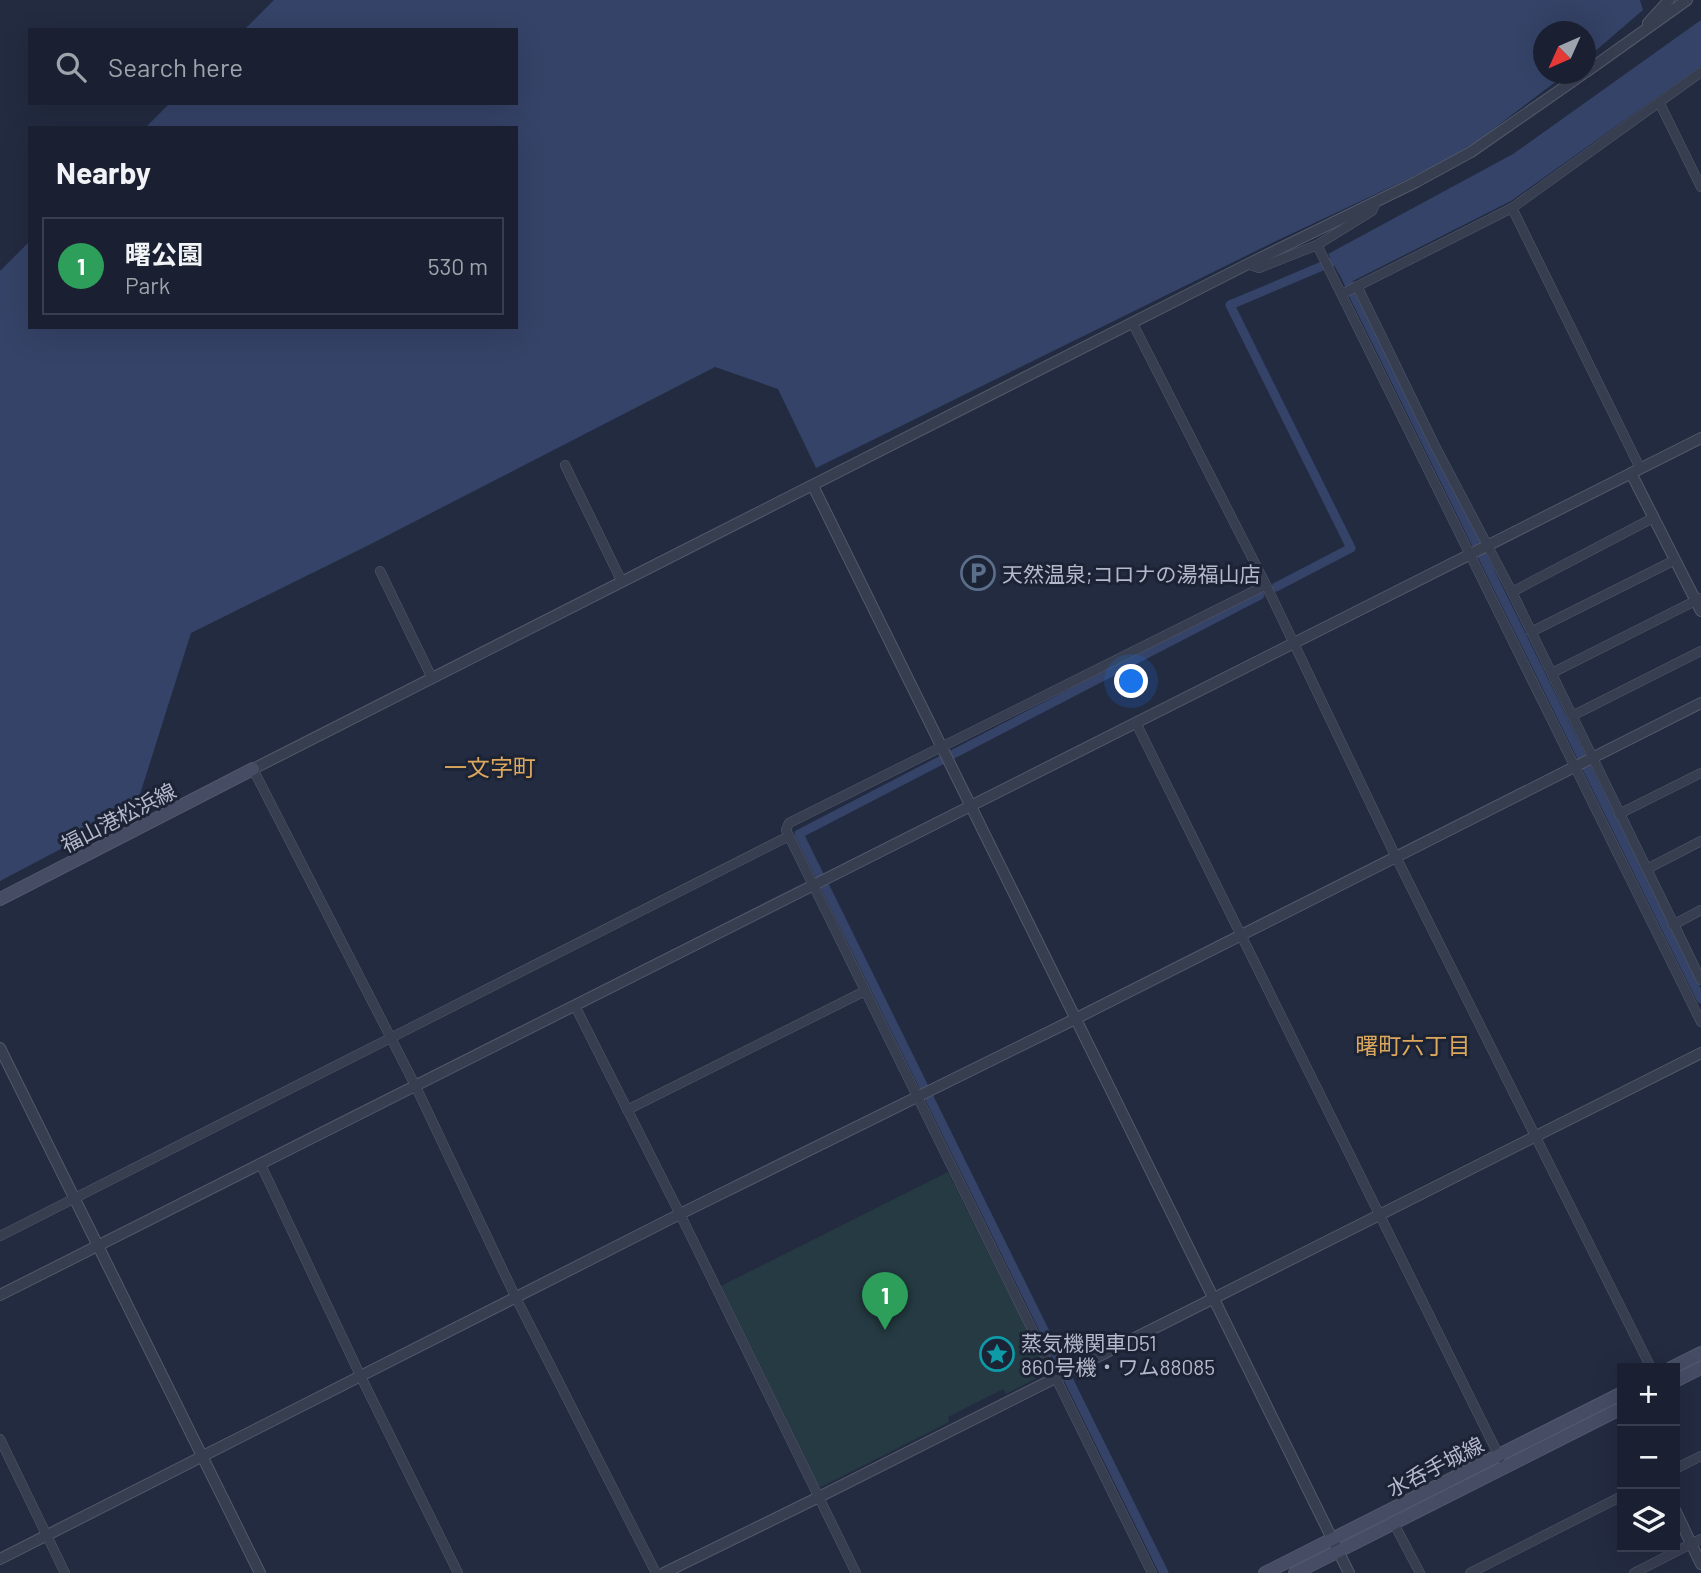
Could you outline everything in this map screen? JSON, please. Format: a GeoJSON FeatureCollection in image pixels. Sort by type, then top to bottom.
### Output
{"type":"FeatureCollection","features":[{"type":"Feature","properties":{"kind":"main road","name":"福山港松浜線"},"geometry":{"type":"LineString","coordinates":[[0,899],[253,769]]}},
{"type":"Feature","properties":{"kind":"main road"},"geometry":{"type":"LineString","coordinates":[[1680,1364],[1701,1353]]}},
{"type":"Feature","properties":{"kind":"main road"},"geometry":{"type":"LineString","coordinates":[[1680,1378],[1701,1368]]}},
{"type":"Feature","properties":{"kind":"main road","name":"水呑手城線"},"geometry":{"type":"LineString","coordinates":[[1295,1573],[1335,1545],[1617,1402]]}},
{"type":"Feature","properties":{"kind":"main road","name":"水呑手城線"},"geometry":{"type":"LineString","coordinates":[[1265,1573],[1394,1522],[1502,1461]]}},
{"type":"Feature","properties":{"kind":"street"},"geometry":{"type":"LineString","coordinates":[[1636,36],[1669,0]]}},
{"type":"Feature","properties":{"kind":"street"},"geometry":{"type":"LineString","coordinates":[[1596,64],[1687,0]]}},
{"type":"Feature","properties":{"kind":"street"},"geometry":{"type":"LineString","coordinates":[[1350,290],[1512,208],[1701,72]]}},
{"type":"Feature","properties":{"kind":"street"},"geometry":{"type":"LineString","coordinates":[[656,1573],[516,1298],[391,1037],[253,769],[1248,264],[1376,202],[1471,152],[1568,84]]}},
{"type":"Feature","properties":{"kind":"street"},"geometry":{"type":"LineString","coordinates":[[1659,102],[1701,187]]}},
{"type":"Feature","properties":{"kind":"street"},"geometry":{"type":"LineString","coordinates":[[1248,264],[1259,268],[1319,249],[1373,211],[1376,202]]}},
{"type":"Feature","properties":{"kind":"street"},"geometry":{"type":"LineString","coordinates":[[1512,208],[1635,471],[1653,518],[1699,603],[1552,673]]}},
{"type":"Feature","properties":{"kind":"street"},"geometry":{"type":"LineString","coordinates":[[1319,249],[1332,274],[1350,290],[1435,446],[1479,551],[1512,592],[1572,716],[1584,763],[1619,814],[1701,980]]}},
{"type":"Feature","properties":{"kind":"street"},"geometry":{"type":"LineString","coordinates":[[1350,290],[1584,763],[1701,1022]]}},
{"type":"Feature","properties":{"kind":"street"},"geometry":{"type":"LineString","coordinates":[[1133,324],[1266,585],[1395,855],[1649,1363]]}},
{"type":"Feature","properties":{"kind":"street"},"geometry":{"type":"LineString","coordinates":[[0,1295],[1701,438]]}},
{"type":"Feature","properties":{"kind":"street"},"geometry":{"type":"LineString","coordinates":[[565,465],[622,582]]}},
{"type":"Feature","properties":{"kind":"street"},"geometry":{"type":"LineString","coordinates":[[813,486],[1349,1573]]}},
{"type":"Feature","properties":{"kind":"street"},"geometry":{"type":"LineString","coordinates":[[1512,592],[1653,518]]}},
{"type":"Feature","properties":{"kind":"street"},"geometry":{"type":"LineString","coordinates":[[1531,632],[1675,560]]}},
{"type":"Feature","properties":{"kind":"street"},"geometry":{"type":"LineString","coordinates":[[380,571],[432,678]]}},
{"type":"Feature","properties":{"kind":"street"},"geometry":{"type":"LineString","coordinates":[[1152,1573],[923,1094],[865,991],[820,884],[786,830],[789,823],[1266,585]]}},
{"type":"Feature","properties":{"kind":"street"},"geometry":{"type":"LineString","coordinates":[[1572,716],[1701,651]]}},
{"type":"Feature","properties":{"kind":"street"},"geometry":{"type":"LineString","coordinates":[[0,1559],[1701,703]]}},
{"type":"Feature","properties":{"kind":"street"},"geometry":{"type":"LineString","coordinates":[[1136,723],[1502,1461]]}},
{"type":"Feature","properties":{"kind":"street"},"geometry":{"type":"LineString","coordinates":[[1619,814],[1701,773]]}},
{"type":"Feature","properties":{"kind":"street"},"geometry":{"type":"LineString","coordinates":[[0,1236],[789,836]]}},
{"type":"Feature","properties":{"kind":"street"},"geometry":{"type":"LineString","coordinates":[[1647,869],[1701,841]]}},
{"type":"Feature","properties":{"kind":"street"},"geometry":{"type":"LineString","coordinates":[[1673,925],[1701,911]]}},
{"type":"Feature","properties":{"kind":"street"},"geometry":{"type":"LineString","coordinates":[[627,1110],[865,991]]}},
{"type":"Feature","properties":{"kind":"street"},"geometry":{"type":"LineString","coordinates":[[575,1006],[681,1214],[856,1573]]}},
{"type":"Feature","properties":{"kind":"street"},"geometry":{"type":"LineString","coordinates":[[0,1048],[260,1573]]}},
{"type":"Feature","properties":{"kind":"street"},"geometry":{"type":"LineString","coordinates":[[664,1573],[1701,1053]]}},
{"type":"Feature","properties":{"kind":"street"},"geometry":{"type":"LineString","coordinates":[[260,1163],[361,1377],[458,1573]]}},
{"type":"Feature","properties":{"kind":"street"},"geometry":{"type":"LineString","coordinates":[[0,1439],[65,1573]]}},
{"type":"Feature","properties":{"kind":"street"},"geometry":{"type":"LineString","coordinates":[[1680,1466],[1701,1456]]}},
{"type":"Feature","properties":{"kind":"street"},"geometry":{"type":"LineString","coordinates":[[1470,1573],[1617,1499]]}},
{"type":"Feature","properties":{"kind":"street"},"geometry":{"type":"LineString","coordinates":[[1680,1518],[1696,1542],[1701,1564]]}},
{"type":"Feature","properties":{"kind":"street"},"geometry":{"type":"LineString","coordinates":[[1394,1522],[1420,1573]]}},
{"type":"Feature","properties":{"kind":"street"},"geometry":{"type":"LineString","coordinates":[[1634,1573],[1696,1542]]}},
{"type":"Feature","properties":{"kind":"shaded area"},"geometry":{"type":"Polygon","coordinates":[[[948,1172],[1047,1370],[1045,1374],[1006,1394],[1003,1389],[948,1417],[949,1422],[819,1486],[721,1286],[948,1172]]]}},
{"type":"Feature","properties":{"kind":"water"},"geometry":{"type":"Polygon","coordinates":[[[274,0],[1640,0],[1643,10],[1596,50],[1596,21],[1533,21],[1533,84],[1553,84],[1446,161],[1274,242],[816,468],[778,389],[715,367],[191,633],[135,810],[0,881],[0,271],[28,243],[28,329],[518,329],[518,126],[147,126],[168,105],[518,105],[518,28],[246,28],[274,0]]]}},
{"type":"Feature","properties":{"kind":"water"},"geometry":{"type":"Polygon","coordinates":[[[1701,20],[1701,66],[1511,201],[1345,285],[1328,254],[1513,154],[1701,20]]]}},
{"type":"Feature","properties":{"kind":"waterway"},"geometry":{"type":"LineString","coordinates":[[1276,587],[1351,548],[1230,305],[1339,259]]}},
{"type":"Feature","properties":{"kind":"waterway"},"geometry":{"type":"LineString","coordinates":[[1344,272],[1701,999]]}},
{"type":"Feature","properties":{"kind":"waterway"},"geometry":{"type":"LineString","coordinates":[[1164,1573],[799,834],[1260,595]]}},
{"type":"Feature","properties":{"kind":"place","name":"天然温泉;コロナの湯福山店"},"geometry":{"type":"Point","coordinates":[978,573]}},
{"type":"Feature","properties":{"kind":"place","name":"曙公園"},"geometry":{"type":"Point","coordinates":[885,1330]}},
{"type":"Feature","properties":{"kind":"place","name":"蒸気機関車D51 860号機・ワム88085"},"geometry":{"type":"Point","coordinates":[997,1354]}},
{"type":"Feature","properties":{"kind":"district","name":"一文字町"},"geometry":{"type":"Point","coordinates":[490,767]}},
{"type":"Feature","properties":{"kind":"district","name":"曙町六丁目"},"geometry":{"type":"Point","coordinates":[1413,1045]}}]}
